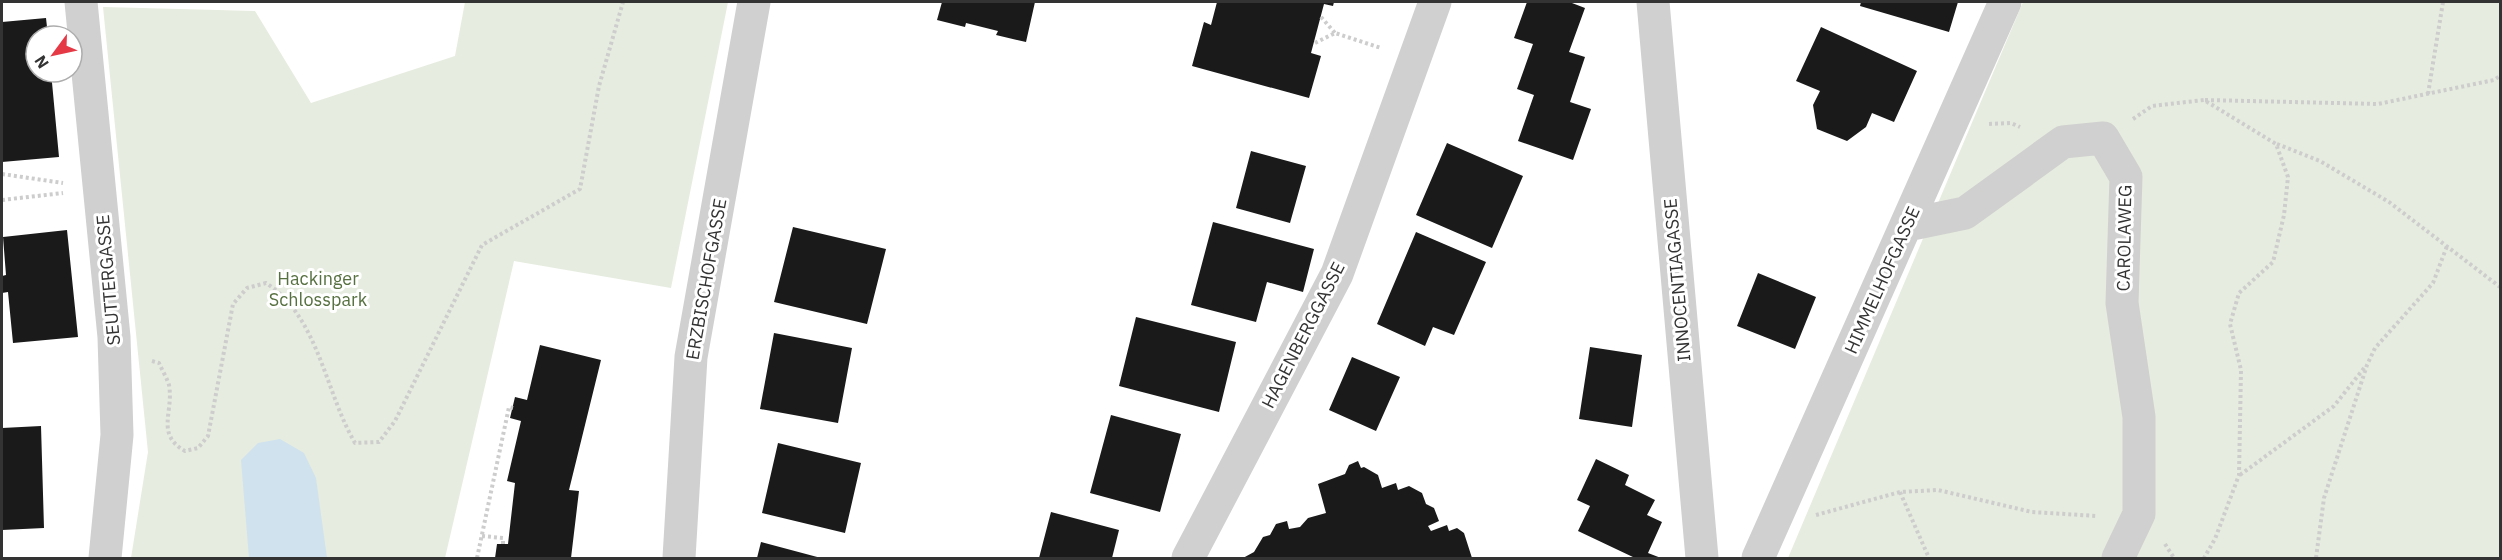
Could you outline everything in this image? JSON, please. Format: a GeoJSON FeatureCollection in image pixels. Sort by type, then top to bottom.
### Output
{"type":"FeatureCollection","features":[{"type":"Feature","properties":{"kind":"street","name":"SEUTTERGASSE"},"geometry":{"type":"LineString","coordinates":[[81,2],[89,189],[114,337],[117,435],[105,558]]}},
{"type":"Feature","properties":{"kind":"street","name":"ERZBISCHOFGASSE"},"geometry":{"type":"LineString","coordinates":[[679,558],[691,357],[754,2]]}},
{"type":"Feature","properties":{"kind":"street","name":"HAGENBERGGASSE"},"geometry":{"type":"LineString","coordinates":[[1188,558],[1337,274],[1435,2]]}},
{"type":"Feature","properties":{"kind":"street","name":"INNOCENTIAGASSE"},"geometry":{"type":"LineString","coordinates":[[1653,2],[1702,558]]}},
{"type":"Feature","properties":{"kind":"street","name":"HIMMELHOFGASSE"},"geometry":{"type":"LineString","coordinates":[[1758,558],[2005,2]]}},
{"type":"Feature","properties":{"kind":"street"},"geometry":{"type":"LineString","coordinates":[[1906,225],[1965,213],[2063,142],[2103,138]]}},
{"type":"Feature","properties":{"kind":"street","name":"CAROLAWEG"},"geometry":{"type":"LineString","coordinates":[[2103,138],[2126,177],[2122,303],[2139,417],[2139,514],[2118,558]]}},
{"type":"Feature","properties":{"kind":"path"},"geometry":{"type":"LineString","coordinates":[[114,337],[138,357],[159,363],[169,385],[168,433],[173,444],[185,451],[198,448],[208,436],[233,304],[247,288],[266,283],[282,294],[316,346],[342,420],[355,443],[379,442],[395,421],[482,245],[580,189],[599,87],[623,2]]}},
{"type":"Feature","properties":{"kind":"path"},"geometry":{"type":"LineString","coordinates":[[2428,94],[2444,2]]}},
{"type":"Feature","properties":{"kind":"path"},"geometry":{"type":"LineString","coordinates":[[1321,18],[1335,33],[1415,58]]}},
{"type":"Feature","properties":{"kind":"path"},"geometry":{"type":"LineString","coordinates":[[1315,43],[1335,33]]}},
{"type":"Feature","properties":{"kind":"path"},"geometry":{"type":"LineString","coordinates":[[2103,138],[2152,106],[2204,100],[2378,104],[2494,80],[2500,76]]}},
{"type":"Feature","properties":{"kind":"path"},"geometry":{"type":"LineString","coordinates":[[2204,100],[2276,144],[2320,161],[2389,202],[2500,287]]}},
{"type":"Feature","properties":{"kind":"path"},"geometry":{"type":"LineString","coordinates":[[1952,124],[2011,123],[2063,142]]}},
{"type":"Feature","properties":{"kind":"path"},"geometry":{"type":"LineString","coordinates":[[2204,558],[2215,539],[2239,475],[2241,370],[2230,324],[2239,293],[2273,262],[2284,214],[2288,177],[2276,144]]}},
{"type":"Feature","properties":{"kind":"path"},"geometry":{"type":"LineString","coordinates":[[2,174],[89,189]]}},
{"type":"Feature","properties":{"kind":"path"},"geometry":{"type":"LineString","coordinates":[[2,200],[89,189]]}},
{"type":"Feature","properties":{"kind":"path"},"geometry":{"type":"LineString","coordinates":[[2316,558],[2324,498],[2367,365],[2375,348],[2433,284],[2446,246]]}},
{"type":"Feature","properties":{"kind":"path"},"geometry":{"type":"LineString","coordinates":[[2239,475],[2334,406],[2367,365]]}},
{"type":"Feature","properties":{"kind":"path"},"geometry":{"type":"LineString","coordinates":[[477,558],[509,407],[513,408]]}},
{"type":"Feature","properties":{"kind":"path"},"geometry":{"type":"LineString","coordinates":[[1772,527],[1900,492],[1938,490],[2032,512],[2085,517],[2139,514],[2160,536],[2174,558]]}},
{"type":"Feature","properties":{"kind":"path"},"geometry":{"type":"LineString","coordinates":[[1900,492],[1929,558]]}},
{"type":"Feature","properties":{"kind":"path"},"geometry":{"type":"LineString","coordinates":[[482,536],[503,538],[503,544]]}},
{"type":"Feature","properties":{"kind":"green space","name":"Hackinger Schlosspark"},"geometry":{"type":"Polygon","coordinates":[[[465,2],[728,2],[671,288],[514,261],[445,558],[131,558],[148,452],[103,7],[255,11],[311,103],[455,56],[465,2]]]}},
{"type":"Feature","properties":{"kind":"green space"},"geometry":{"type":"Polygon","coordinates":[[[2023,2],[2500,2],[2500,558],[1788,558],[2023,2]]]}},
{"type":"Feature","properties":{"kind":"water"},"geometry":{"type":"Polygon","coordinates":[[[280,439],[304,453],[316,478],[327,558],[249,558],[241,460],[258,443],[280,439]]]}},
{"type":"Feature","properties":{"kind":"building"},"geometry":{"type":"Polygon","coordinates":[[[942,2],[1035,2],[1026,42],[996,35],[998,31],[966,23],[965,27],[937,20],[942,2]]]}},
{"type":"Feature","properties":{"kind":"building"},"geometry":{"type":"Polygon","coordinates":[[[1217,2],[1334,2],[1333,6],[1324,4],[1311,53],[1321,56],[1309,98],[1192,66],[1204,22],[1211,25],[1217,2]]]}},
{"type":"Feature","properties":{"kind":"building"},"geometry":{"type":"Polygon","coordinates":[[[1527,2],[1572,2],[1585,8],[1569,52],[1585,57],[1570,102],[1591,109],[1573,160],[1518,141],[1534,95],[1517,89],[1533,44],[1514,38],[1527,2]]]}},
{"type":"Feature","properties":{"kind":"building"},"geometry":{"type":"Polygon","coordinates":[[[1861,2],[1958,2],[1949,32],[1860,6],[1861,2]]]}},
{"type":"Feature","properties":{"kind":"building"},"geometry":{"type":"Polygon","coordinates":[[[46,18],[47,24],[24,24],[24,84],[52,84],[59,157],[2,162],[2,22],[46,18]]]}},
{"type":"Feature","properties":{"kind":"building"},"geometry":{"type":"Polygon","coordinates":[[[1821,27],[1917,71],[1894,122],[1872,113],[1866,127],[1847,141],[1817,129],[1813,105],[1820,91],[1796,81],[1821,27]]]}},
{"type":"Feature","properties":{"kind":"building"},"geometry":{"type":"Polygon","coordinates":[[[1447,143],[1523,176],[1492,248],[1416,215],[1447,143]]]}},
{"type":"Feature","properties":{"kind":"building"},"geometry":{"type":"Polygon","coordinates":[[[1251,151],[1306,166],[1290,223],[1236,208],[1251,151]]]}},
{"type":"Feature","properties":{"kind":"building"},"geometry":{"type":"Polygon","coordinates":[[[1213,222],[1314,249],[1303,292],[1267,282],[1256,322],[1191,305],[1213,222]]]}},
{"type":"Feature","properties":{"kind":"building"},"geometry":{"type":"Polygon","coordinates":[[[793,227],[886,249],[867,324],[774,302],[793,227]]]}},
{"type":"Feature","properties":{"kind":"building"},"geometry":{"type":"Polygon","coordinates":[[[67,230],[78,337],[13,343],[8,292],[2,293],[2,276],[6,275],[3,237],[67,230]]]}},
{"type":"Feature","properties":{"kind":"building"},"geometry":{"type":"Polygon","coordinates":[[[1416,232],[1486,262],[1454,335],[1433,327],[1425,346],[1377,324],[1416,232]]]}},
{"type":"Feature","properties":{"kind":"building"},"geometry":{"type":"Polygon","coordinates":[[[1758,273],[1816,297],[1795,349],[1737,326],[1758,273]]]}},
{"type":"Feature","properties":{"kind":"building"},"geometry":{"type":"Polygon","coordinates":[[[1136,317],[1236,342],[1219,412],[1119,386],[1136,317]]]}},
{"type":"Feature","properties":{"kind":"building"},"geometry":{"type":"Polygon","coordinates":[[[774,333],[852,348],[838,423],[760,409],[774,333]]]}},
{"type":"Feature","properties":{"kind":"building"},"geometry":{"type":"Polygon","coordinates":[[[540,345],[601,360],[569,490],[579,491],[571,558],[495,558],[497,544],[508,544],[515,483],[507,481],[521,421],[510,418],[515,397],[527,400],[540,345]]]}},
{"type":"Feature","properties":{"kind":"building"},"geometry":{"type":"Polygon","coordinates":[[[1590,347],[1642,355],[1632,427],[1579,419],[1590,347]]]}},
{"type":"Feature","properties":{"kind":"building"},"geometry":{"type":"Polygon","coordinates":[[[1352,357],[1400,377],[1376,431],[1329,410],[1352,357]]]}},
{"type":"Feature","properties":{"kind":"building"},"geometry":{"type":"Polygon","coordinates":[[[1111,415],[1181,434],[1160,512],[1090,493],[1111,415]]]}},
{"type":"Feature","properties":{"kind":"building"},"geometry":{"type":"Polygon","coordinates":[[[41,426],[44,528],[2,530],[2,428],[41,426]]]}},
{"type":"Feature","properties":{"kind":"building"},"geometry":{"type":"Polygon","coordinates":[[[778,443],[861,463],[845,533],[762,513],[778,443]]]}},
{"type":"Feature","properties":{"kind":"building"},"geometry":{"type":"Polygon","coordinates":[[[1596,459],[1629,475],[1625,485],[1655,500],[1647,515],[1662,522],[1648,553],[1661,558],[1635,558],[1578,531],[1590,506],[1577,500],[1596,459]]]}},
{"type":"Feature","properties":{"kind":"building"},"geometry":{"type":"Polygon","coordinates":[[[1358,461],[1361,468],[1364,467],[1378,475],[1382,488],[1396,483],[1398,490],[1409,486],[1422,493],[1426,504],[1434,508],[1439,521],[1428,526],[1431,531],[1447,525],[1449,531],[1457,528],[1464,533],[1472,558],[1243,558],[1254,552],[1263,537],[1270,535],[1276,524],[1287,521],[1289,529],[1300,527],[1308,518],[1326,513],[1318,484],[1345,474],[1349,465],[1358,461]]]}},
{"type":"Feature","properties":{"kind":"building"},"geometry":{"type":"Polygon","coordinates":[[[1051,512],[1119,530],[1112,558],[1039,558],[1051,512]]]}},
{"type":"Feature","properties":{"kind":"building"},"geometry":{"type":"Polygon","coordinates":[[[761,542],[821,558],[757,558],[761,542]]]}}]}
